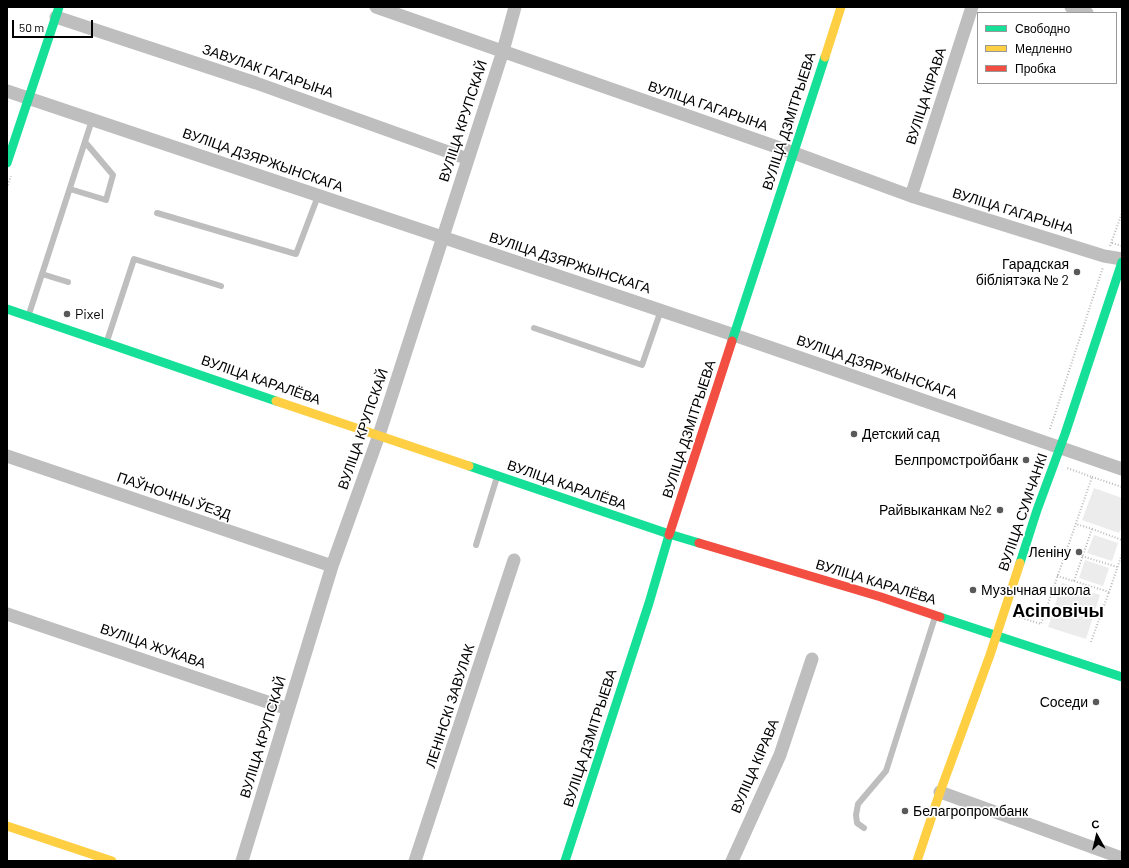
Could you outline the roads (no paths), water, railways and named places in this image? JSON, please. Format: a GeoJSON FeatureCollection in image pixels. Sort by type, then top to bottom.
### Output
{"type":"FeatureCollection","features":[{"type":"Feature","properties":{"kind":"street","name":"ВУЛІЦА ГАГАРЫНА"},"geometry":{"type":"LineString","coordinates":[[376,7],[794,153],[911,196],[1104,256],[1122,258]]}},
{"type":"Feature","properties":{"kind":"street","name":"ВУЛІЦА КРУПСКАЙ"},"geometry":{"type":"LineString","coordinates":[[242,861],[332,566],[379,435],[503,51],[515,7]]}},
{"type":"Feature","properties":{"kind":"street","name":"ВУЛІЦА ДЗМІТРЫЕВА"},"geometry":{"type":"LineString","coordinates":[[565,861],[649,603],[669,534],[841,7]]}},
{"type":"Feature","properties":{"kind":"street","name":"ВУЛІЦА КІРАВА"},"geometry":{"type":"LineString","coordinates":[[911,196],[972,7]]}},
{"type":"Feature","properties":{"kind":"street"},"geometry":{"type":"LineString","coordinates":[[1071,7],[1084,12]]}},
{"type":"Feature","properties":{"kind":"street"},"geometry":{"type":"LineString","coordinates":[[7,163],[58,12]]}},
{"type":"Feature","properties":{"kind":"street","name":"ЗАВУЛАК ГАГАРЫНА"},"geometry":{"type":"LineString","coordinates":[[58,12],[468,158]]}},
{"type":"Feature","properties":{"kind":"street","name":"ВУЛІЦА ДЗЯРЖЫНСКАГА"},"geometry":{"type":"LineString","coordinates":[[7,92],[734,335],[1122,469]]}},
{"type":"Feature","properties":{"kind":"street","name":"ВУЛІЦА СУМЧАНКІ"},"geometry":{"type":"LineString","coordinates":[[917,861],[940,792],[1004,615],[1037,510],[1060,448],[1122,262]]}},
{"type":"Feature","properties":{"kind":"street","name":"ВУЛІЦА КАРАЛЁВА"},"geometry":{"type":"LineString","coordinates":[[7,309],[669,534],[881,597],[1122,676]]}},
{"type":"Feature","properties":{"kind":"street","name":"ПАЎНОЧНЫ ЎЕЗД"},"geometry":{"type":"LineString","coordinates":[[7,456],[332,566]]}},
{"type":"Feature","properties":{"kind":"street","name":"ЛЕНІНСКІ ЗАВУЛАК"},"geometry":{"type":"LineString","coordinates":[[415,861],[514,560]]}},
{"type":"Feature","properties":{"kind":"street","name":"ВУЛІЦА ЖУКАВА"},"geometry":{"type":"LineString","coordinates":[[7,614],[288,709]]}},
{"type":"Feature","properties":{"kind":"street","name":"ВУЛІЦА КІРАВА"},"geometry":{"type":"LineString","coordinates":[[732,861],[780,755],[812,659]]}},
{"type":"Feature","properties":{"kind":"street"},"geometry":{"type":"LineString","coordinates":[[940,792],[1122,858]]}},
{"type":"Feature","properties":{"kind":"street"},"geometry":{"type":"LineString","coordinates":[[7,826],[112,861]]}},
{"type":"Feature","properties":{"kind":"lane"},"geometry":{"type":"LineString","coordinates":[[28,316],[92,120]]}},
{"type":"Feature","properties":{"kind":"lane"},"geometry":{"type":"LineString","coordinates":[[70,189],[106,200],[113,175],[85,142]]}},
{"type":"Feature","properties":{"kind":"lane"},"geometry":{"type":"LineString","coordinates":[[157,213],[296,254],[318,196]]}},
{"type":"Feature","properties":{"kind":"lane"},"geometry":{"type":"LineString","coordinates":[[107,343],[134,259],[221,286]]}},
{"type":"Feature","properties":{"kind":"lane"},"geometry":{"type":"LineString","coordinates":[[42,274],[68,282]]}},
{"type":"Feature","properties":{"kind":"lane"},"geometry":{"type":"LineString","coordinates":[[534,328],[642,365],[660,310]]}},
{"type":"Feature","properties":{"kind":"lane"},"geometry":{"type":"LineString","coordinates":[[476,545],[497,476]]}},
{"type":"Feature","properties":{"kind":"lane"},"geometry":{"type":"LineString","coordinates":[[864,828],[857,823],[856,815],[858,804],[886,771],[936,615]]}},
{"type":"Feature","properties":{"kind":"place","name":"Гарадская бібліятэка № 2"},"geometry":{"type":"Point","coordinates":[1077,272]}},
{"type":"Feature","properties":{"kind":"place","name":"Pixel"},"geometry":{"type":"Point","coordinates":[67,314]}},
{"type":"Feature","properties":{"kind":"place","name":"Детский сад"},"geometry":{"type":"Point","coordinates":[854,434]}},
{"type":"Feature","properties":{"kind":"place","name":"Белпромстройбанк"},"geometry":{"type":"Point","coordinates":[1026,460]}},
{"type":"Feature","properties":{"kind":"place","name":"Райвыканкам №2"},"geometry":{"type":"Point","coordinates":[1000,510]}},
{"type":"Feature","properties":{"kind":"place","name":"Леніну"},"geometry":{"type":"Point","coordinates":[1079,552]}},
{"type":"Feature","properties":{"kind":"place","name":"Музычная школа"},"geometry":{"type":"Point","coordinates":[973,590]}},
{"type":"Feature","properties":{"kind":"place","name":"Соседи"},"geometry":{"type":"Point","coordinates":[1096,702]}},
{"type":"Feature","properties":{"kind":"place","name":"Белагропромбанк"},"geometry":{"type":"Point","coordinates":[905,811]}},
{"type":"Feature","properties":{"kind":"district","name":"Асіповічы"},"geometry":{"type":"Point","coordinates":[1058,611]}}]}
